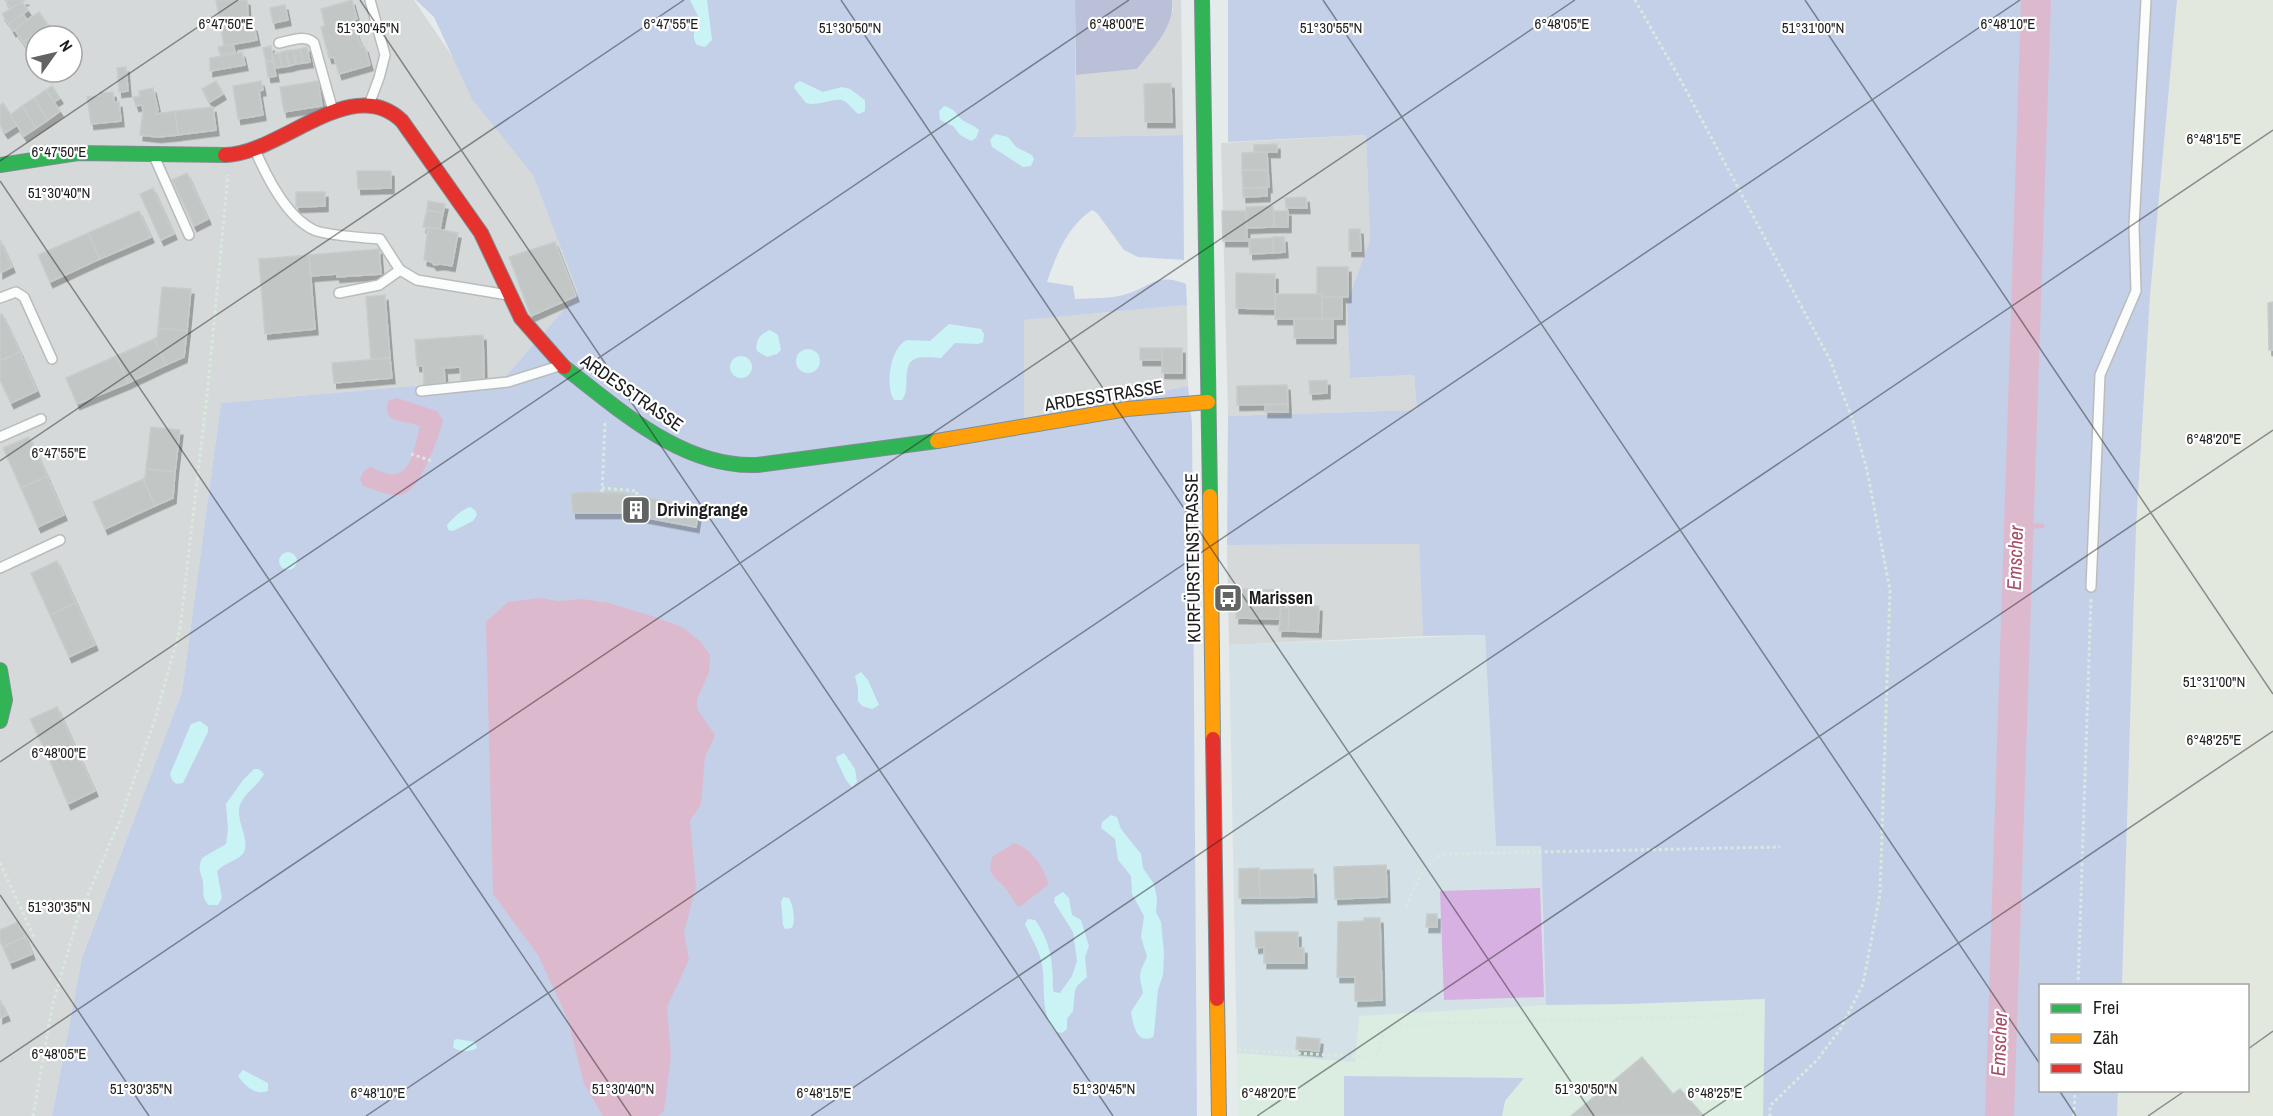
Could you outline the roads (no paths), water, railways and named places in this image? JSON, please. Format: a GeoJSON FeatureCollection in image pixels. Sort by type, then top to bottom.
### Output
{"type":"FeatureCollection","features":[{"type":"Feature","properties":{"kind":"street","name":"KURFÜRSTENSTRASSE"},"geometry":{"type":"LineString","coordinates":[[1202,0],[1219,1116]]}},
{"type":"Feature","properties":{"kind":"street"},"geometry":{"type":"LineString","coordinates":[[0,165],[78,153],[229,155],[254,148],[352,105],[370,102]]}},
{"type":"Feature","properties":{"kind":"street","name":"ARDESSTRASSE"},"geometry":{"type":"LineString","coordinates":[[370,102],[383,106],[402,121],[481,233],[521,318],[561,365],[609,404],[637,423],[692,454],[735,466],[757,465],[990,433],[1134,408],[1208,402]]}},
{"type":"Feature","properties":{"kind":"street"},"geometry":{"type":"LineString","coordinates":[[0,670],[5,700],[0,721]]}},
{"type":"Feature","properties":{"kind":"lane"},"geometry":{"type":"LineString","coordinates":[[370,0],[385,55],[370,102]]}},
{"type":"Feature","properties":{"kind":"lane"},"geometry":{"type":"LineString","coordinates":[[2091,587],[2100,375],[2136,291],[2134,226],[2146,0]]}},
{"type":"Feature","properties":{"kind":"lane"},"geometry":{"type":"LineString","coordinates":[[279,43],[304,38],[314,43],[333,113]]}},
{"type":"Feature","properties":{"kind":"lane"},"geometry":{"type":"LineString","coordinates":[[254,148],[266,177],[289,210],[315,231],[380,240],[400,270],[417,280],[511,296]]}},
{"type":"Feature","properties":{"kind":"lane"},"geometry":{"type":"LineString","coordinates":[[153,154],[189,235]]}},
{"type":"Feature","properties":{"kind":"lane"},"geometry":{"type":"LineString","coordinates":[[339,293],[379,285],[400,270]]}},
{"type":"Feature","properties":{"kind":"lane"},"geometry":{"type":"LineString","coordinates":[[0,298],[16,292],[24,297],[52,359]]}},
{"type":"Feature","properties":{"kind":"lane"},"geometry":{"type":"LineString","coordinates":[[421,391],[508,382],[561,365]]}},
{"type":"Feature","properties":{"kind":"lane"},"geometry":{"type":"LineString","coordinates":[[0,437],[41,419]]}},
{"type":"Feature","properties":{"kind":"lane"},"geometry":{"type":"LineString","coordinates":[[0,568],[60,540]]}},
{"type":"Feature","properties":{"kind":"water","name":"Emscher"},"geometry":{"type":"Polygon","coordinates":[[[2021,0],[2051,0],[2014,1116],[1985,1116],[2021,0]]]}},
{"type":"Feature","properties":{"kind":"water"},"geometry":{"type":"Polygon","coordinates":[[[397,398],[437,411],[443,420],[438,438],[417,482],[404,494],[394,495],[363,486],[360,479],[364,471],[371,467],[384,473],[402,472],[412,457],[420,426],[396,420],[388,414],[388,401],[397,398]]]}},
{"type":"Feature","properties":{"kind":"water"},"geometry":{"type":"Polygon","coordinates":[[[540,598],[558,601],[583,599],[609,603],[655,617],[682,627],[701,642],[710,655],[709,672],[697,699],[697,709],[715,735],[705,757],[701,804],[690,821],[696,887],[684,932],[689,960],[667,1007],[671,1056],[664,1111],[658,1116],[603,1116],[584,1084],[568,1020],[538,955],[493,894],[486,622],[508,602],[540,598]]]}},
{"type":"Feature","properties":{"kind":"water"},"geometry":{"type":"Polygon","coordinates":[[[1014,843],[1032,854],[1049,884],[1021,906],[1017,906],[1006,889],[991,873],[992,857],[1014,843]]]}},
{"type":"Feature","properties":{"kind":"waterway","name":"Emscher"},"geometry":{"type":"LineString","coordinates":[[2028,526],[2042,526]]}},
{"type":"Feature","properties":{"kind":"place","name":"Drivingrange"},"geometry":{"type":"Point","coordinates":[636,510]}},
{"type":"Feature","properties":{"kind":"place","name":"Marissen"},"geometry":{"type":"Point","coordinates":[1228,598]}}]}
